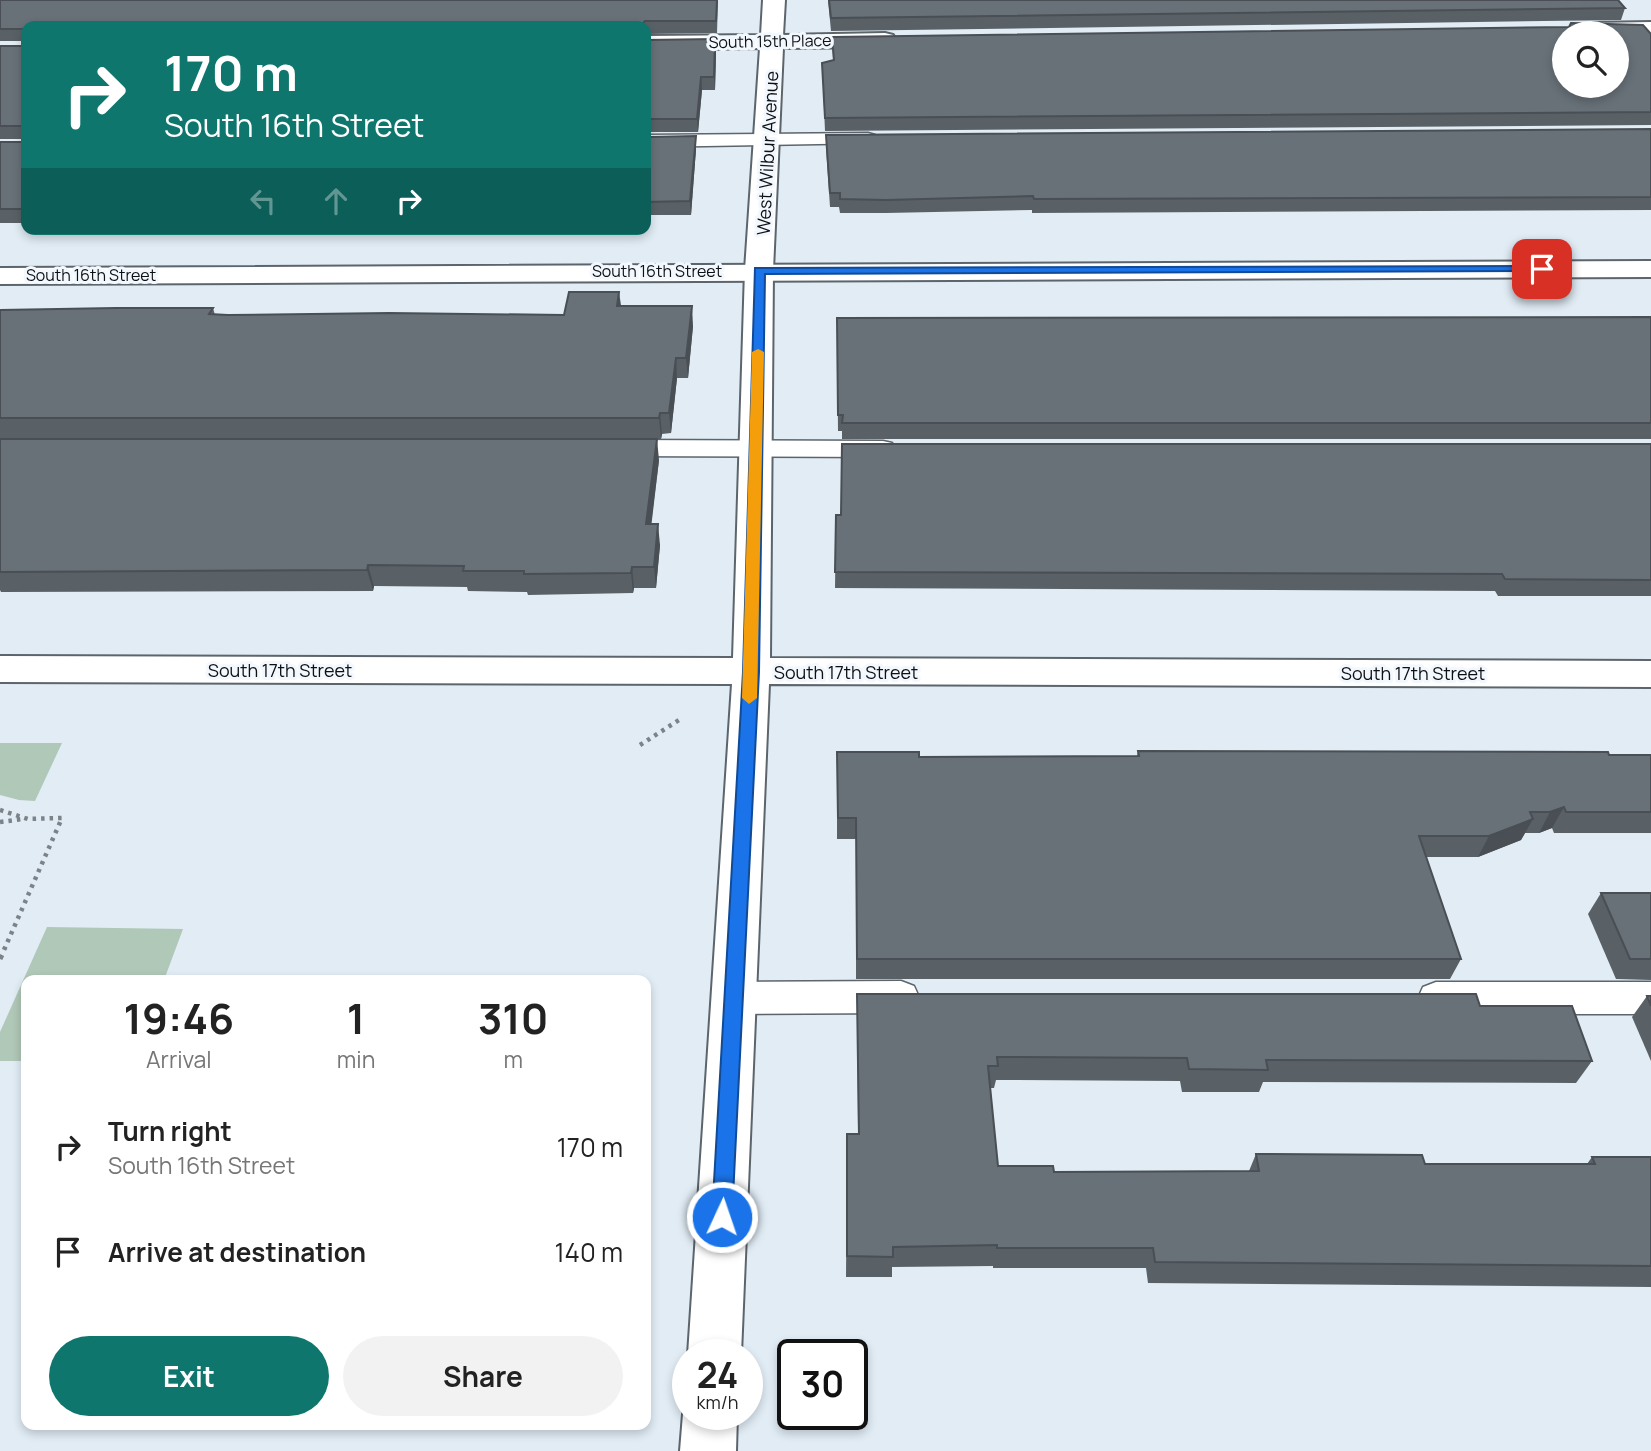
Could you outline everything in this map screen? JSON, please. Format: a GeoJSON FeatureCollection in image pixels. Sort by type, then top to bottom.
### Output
{"type":"FeatureCollection","features":[{"type":"Feature","properties":{"kind":"street","name":"West Wilbur Avenue"},"geometry":{"type":"LineString","coordinates":[[715,1339],[751,672],[760,271],[774,0]]}},
{"type":"Feature","properties":{"kind":"street"},"geometry":{"type":"LineString","coordinates":[[1629,29],[1651,29]]}},
{"type":"Feature","properties":{"kind":"street","name":"South 15th Place"},"geometry":{"type":"LineString","coordinates":[[651,43],[902,39]]}},
{"type":"Feature","properties":{"kind":"street","name":"South 16th Street"},"geometry":{"type":"LineString","coordinates":[[0,276],[1651,269]]}},
{"type":"Feature","properties":{"kind":"street","name":"South 17th Street"},"geometry":{"type":"LineString","coordinates":[[0,668],[1651,674]]}},
{"type":"Feature","properties":{"kind":"street"},"geometry":{"type":"LineString","coordinates":[[708,1451],[709,1430]]}},
{"type":"Feature","properties":{"kind":"lane"},"geometry":{"type":"LineString","coordinates":[[651,141],[887,139]]}},
{"type":"Feature","properties":{"kind":"lane"},"geometry":{"type":"LineString","coordinates":[[591,449],[913,449]]}},
{"type":"Feature","properties":{"kind":"lane"},"geometry":{"type":"LineString","coordinates":[[734,998],[937,998]]}},
{"type":"Feature","properties":{"kind":"lane"},"geometry":{"type":"LineString","coordinates":[[1399,998],[1651,998]]}},
{"type":"Feature","properties":{"kind":"path"},"geometry":{"type":"LineString","coordinates":[[640,746],[679,720]]}},
{"type":"Feature","properties":{"kind":"path"},"geometry":{"type":"LineString","coordinates":[[0,810],[28,818]]}},
{"type":"Feature","properties":{"kind":"path"},"geometry":{"type":"LineString","coordinates":[[0,822],[28,818],[62,818],[0,960]]}},
{"type":"Feature","properties":{"kind":"green space"},"geometry":{"type":"Polygon","coordinates":[[[0,743],[62,743],[35,801],[0,795],[0,743]]]}},
{"type":"Feature","properties":{"kind":"green space"},"geometry":{"type":"Polygon","coordinates":[[[47,927],[183,929],[166,975],[26,975],[47,927]]]}},
{"type":"Feature","properties":{"kind":"green space"},"geometry":{"type":"Polygon","coordinates":[[[21,985],[21,1061],[0,1061],[0,1032],[21,985]]]}},
{"type":"Feature","properties":{"kind":"building"},"geometry":{"type":"Polygon","coordinates":[[[0,0],[717,0],[716,21],[21,21],[21,29],[0,29],[0,0]]]}},
{"type":"Feature","properties":{"kind":"building"},"geometry":{"type":"Polygon","coordinates":[[[829,0],[1618,0],[1625,8],[831,18],[829,0]]]}},
{"type":"Feature","properties":{"kind":"building"},"geometry":{"type":"Polygon","coordinates":[[[1629,25],[1643,25],[1651,34],[1651,112],[825,118],[822,63],[834,60],[832,37],[1552,27],[1552,98],[1629,98],[1629,25]]]}},
{"type":"Feature","properties":{"kind":"building"},"geometry":{"type":"Polygon","coordinates":[[[715,39],[714,77],[701,77],[697,119],[651,119],[651,40],[715,39]]]}},
{"type":"Feature","properties":{"kind":"building"},"geometry":{"type":"Polygon","coordinates":[[[0,46],[21,46],[21,126],[0,126],[0,46]]]}},
{"type":"Feature","properties":{"kind":"building"},"geometry":{"type":"Polygon","coordinates":[[[1651,129],[1651,197],[1034,199],[1033,196],[840,199],[840,193],[830,193],[826,135],[1651,129]]]}},
{"type":"Feature","properties":{"kind":"building"},"geometry":{"type":"Polygon","coordinates":[[[696,136],[690,201],[651,202],[651,137],[696,136]]]}},
{"type":"Feature","properties":{"kind":"building"},"geometry":{"type":"Polygon","coordinates":[[[0,142],[21,142],[21,209],[0,209],[0,142]]]}},
{"type":"Feature","properties":{"kind":"building"},"geometry":{"type":"Polygon","coordinates":[[[569,292],[619,292],[617,306],[692,306],[686,358],[676,358],[669,413],[660,413],[659,418],[0,418],[0,310],[213,308],[209,314],[564,315],[569,292]]]}},
{"type":"Feature","properties":{"kind":"building"},"geometry":{"type":"Polygon","coordinates":[[[1651,317],[1651,423],[842,423],[843,415],[838,415],[837,318],[1651,317]]]}},
{"type":"Feature","properties":{"kind":"building"},"geometry":{"type":"Polygon","coordinates":[[[0,439],[657,439],[646,524],[658,524],[654,567],[632,567],[631,573],[524,574],[524,571],[463,571],[464,566],[368,565],[367,570],[0,572],[0,439]]]}},
{"type":"Feature","properties":{"kind":"building"},"geometry":{"type":"Polygon","coordinates":[[[842,444],[1651,444],[1651,580],[1505,579],[1502,574],[835,572],[836,515],[841,515],[842,444]]]}},
{"type":"Feature","properties":{"kind":"building"},"geometry":{"type":"Polygon","coordinates":[[[1138,751],[1608,752],[1609,755],[1651,755],[1651,812],[1566,812],[1564,807],[1550,812],[1530,812],[1533,819],[1489,836],[1419,836],[1461,959],[857,959],[856,818],[838,818],[837,752],[919,752],[919,757],[1139,756],[1138,751]]]}},
{"type":"Feature","properties":{"kind":"building"},"geometry":{"type":"Polygon","coordinates":[[[1601,893],[1651,893],[1651,959],[1630,959],[1601,893]]]}},
{"type":"Feature","properties":{"kind":"building"},"geometry":{"type":"Polygon","coordinates":[[[857,994],[1476,994],[1480,1006],[1572,1006],[1592,1061],[1266,1060],[1268,1070],[1189,1069],[1187,1058],[997,1057],[998,1066],[988,1066],[998,1166],[1053,1166],[1054,1172],[1259,1171],[1256,1154],[1422,1155],[1425,1164],[1595,1164],[1592,1157],[1651,1157],[1651,1266],[1155,1262],[1153,1248],[997,1248],[997,1245],[893,1247],[893,1257],[847,1256],[847,1134],[859,1134],[857,994]]]}},
{"type":"Feature","properties":{"kind":"slow traffic"},"geometry":{"type":"LineString","coordinates":[[749,698],[758,352]]}},
{"type":"Feature","properties":{"kind":"route"},"geometry":{"type":"LineString","coordinates":[[722,1217],[751,672],[760,271],[1542,269]]}}]}
